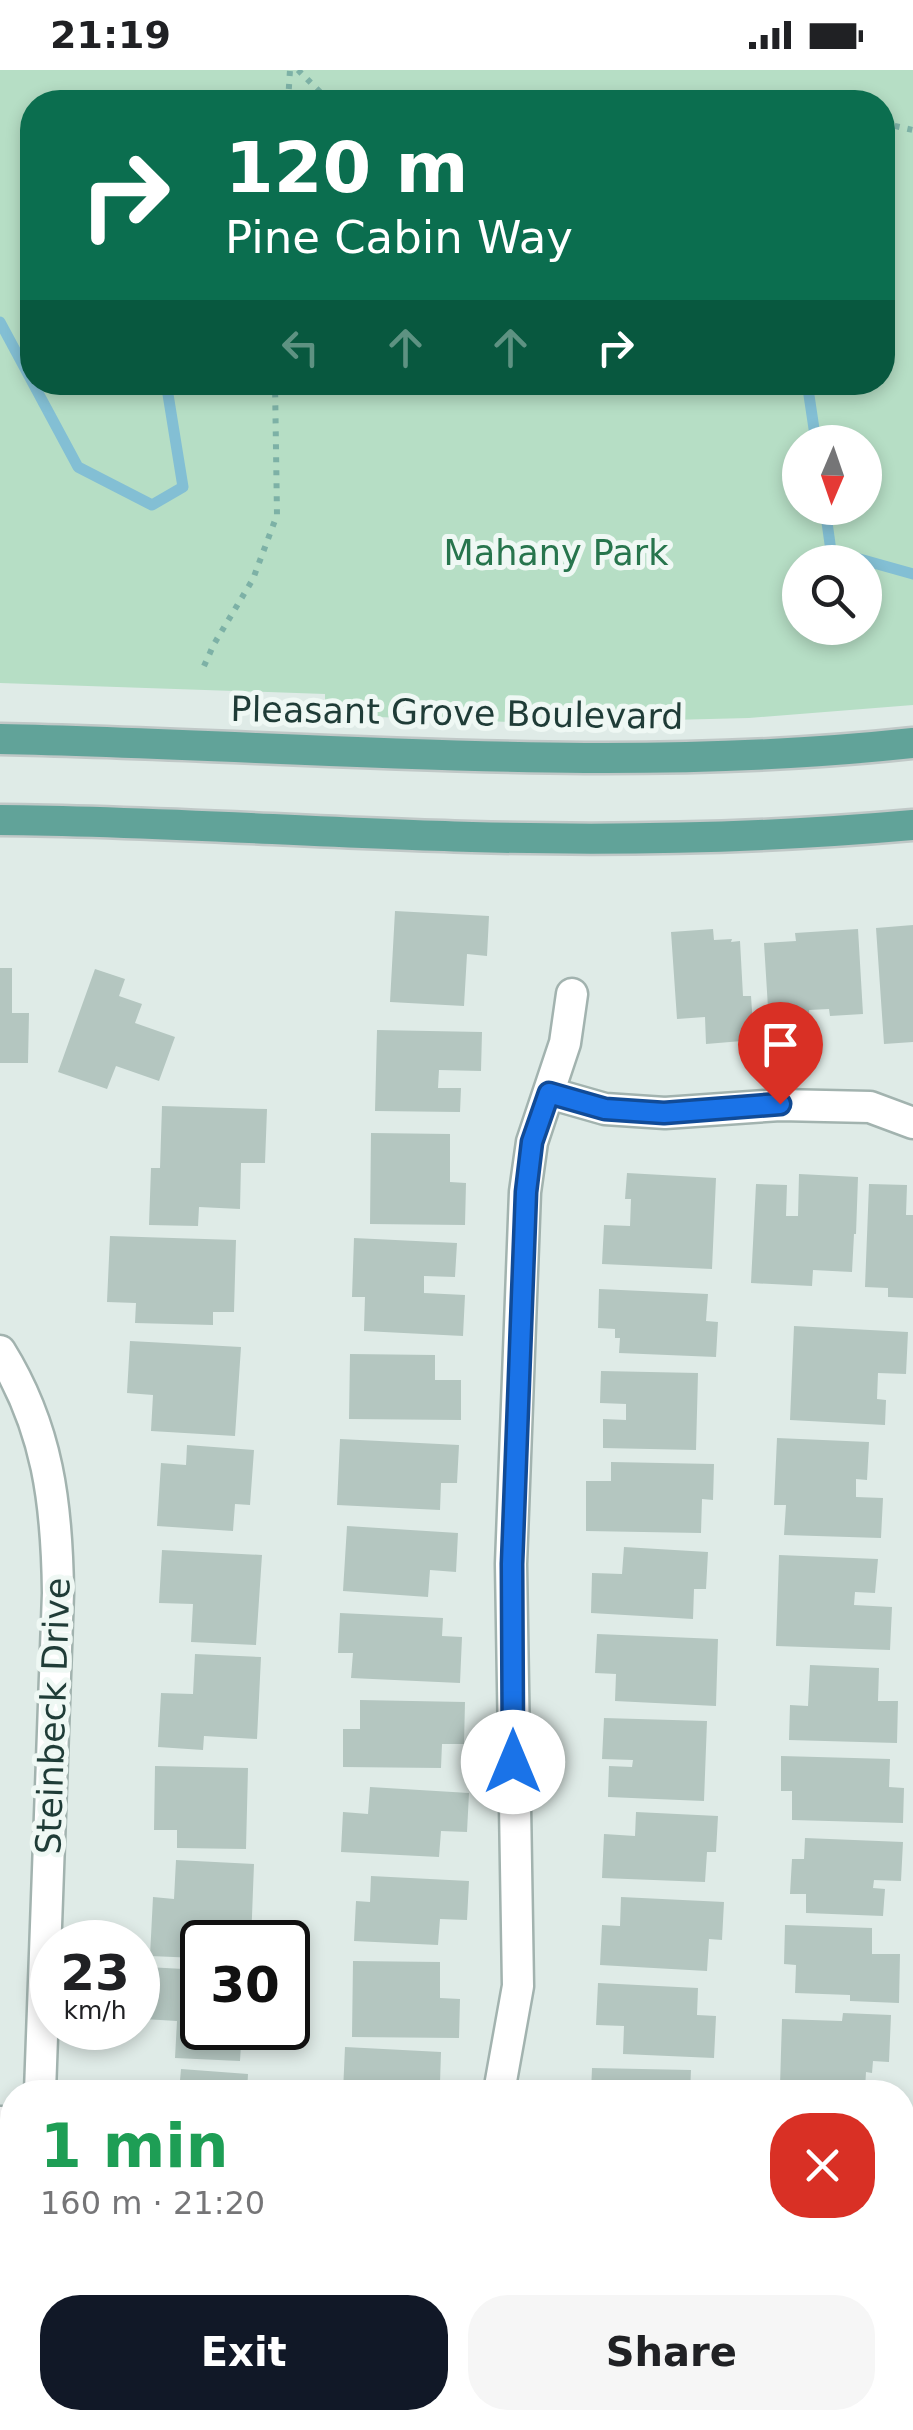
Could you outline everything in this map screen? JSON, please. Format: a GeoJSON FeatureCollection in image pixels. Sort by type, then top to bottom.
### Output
{"type":"FeatureCollection","features":[{"type":"Feature","properties":{"kind":"main road","name":"Pleasant Grove Boulevard"},"geometry":{"type":"LineString","coordinates":[[0,739],[593,759],[798,752],[913,743]]}},
{"type":"Feature","properties":{"kind":"main road"},"geometry":{"type":"LineString","coordinates":[[0,820],[105,821],[472,838],[717,838],[913,825]]}},
{"type":"Feature","properties":{"kind":"street"},"geometry":{"type":"LineString","coordinates":[[501,2080],[518,1986],[512,1564],[526,1192],[532,1142],[566,1043],[572,994]]}},
{"type":"Feature","properties":{"kind":"street"},"geometry":{"type":"LineString","coordinates":[[549,1093],[605,1109],[664,1113],[780,1104],[870,1107],[913,1122]]}},
{"type":"Feature","properties":{"kind":"street","name":"Steinbeck Drive"},"geometry":{"type":"LineString","coordinates":[[0,1350],[34,1420],[50,1477],[57,1532],[40,2080]]}},
{"type":"Feature","properties":{"kind":"path"},"geometry":{"type":"LineString","coordinates":[[298,70],[317,90]]}},
{"type":"Feature","properties":{"kind":"path"},"geometry":{"type":"LineString","coordinates":[[204,666],[253,578],[276,515],[275,395]]}},
{"type":"Feature","properties":{"kind":"green space","name":"Mahany Park"},"geometry":{"type":"Polygon","coordinates":[[[0,70],[913,70],[913,705],[749,718],[630,721],[511,722],[325,715],[325,694],[0,683],[0,70]]]}},
{"type":"Feature","properties":{"kind":"building"},"geometry":{"type":"Polygon","coordinates":[[[395,911],[489,916],[487,956],[467,954],[464,1006],[390,1002],[395,911]]]}},
{"type":"Feature","properties":{"kind":"building"},"geometry":{"type":"Polygon","coordinates":[[[913,925],[913,1042],[884,1044],[876,928],[913,925]]]}},
{"type":"Feature","properties":{"kind":"building"},"geometry":{"type":"Polygon","coordinates":[[[713,929],[714,940],[740,941],[743,996],[751,996],[754,1040],[706,1044],[705,1017],[677,1019],[671,932],[713,929]]]}},
{"type":"Feature","properties":{"kind":"building"},"geometry":{"type":"Polygon","coordinates":[[[858,929],[863,1014],[830,1016],[829,1009],[809,1010],[811,1037],[770,1040],[764,943],[796,941],[795,933],[858,929]]]}},
{"type":"Feature","properties":{"kind":"building"},"geometry":{"type":"Polygon","coordinates":[[[0,968],[12,968],[12,1013],[29,1013],[28,1063],[0,1063],[0,968]]]}},
{"type":"Feature","properties":{"kind":"building"},"geometry":{"type":"Polygon","coordinates":[[[95,969],[125,979],[119,996],[142,1004],[135,1023],[175,1037],[159,1081],[116,1066],[107,1089],[58,1072],[95,969]]]}},
{"type":"Feature","properties":{"kind":"building"},"geometry":{"type":"Polygon","coordinates":[[[377,1030],[482,1032],[481,1071],[439,1070],[438,1088],[461,1088],[460,1112],[375,1111],[377,1030]]]}},
{"type":"Feature","properties":{"kind":"building"},"geometry":{"type":"Polygon","coordinates":[[[162,1106],[267,1109],[265,1163],[241,1163],[240,1209],[199,1207],[198,1226],[149,1225],[151,1168],[160,1168],[162,1106]]]}},
{"type":"Feature","properties":{"kind":"building"},"geometry":{"type":"Polygon","coordinates":[[[371,1133],[450,1134],[450,1182],[466,1183],[465,1225],[370,1224],[371,1133]]]}},
{"type":"Feature","properties":{"kind":"building"},"geometry":{"type":"Polygon","coordinates":[[[627,1173],[716,1178],[712,1269],[602,1264],[604,1225],[630,1226],[631,1199],[625,1199],[627,1173]]]}},
{"type":"Feature","properties":{"kind":"building"},"geometry":{"type":"Polygon","coordinates":[[[799,1174],[858,1177],[852,1272],[813,1270],[812,1286],[751,1283],[756,1184],[787,1185],[786,1216],[798,1216],[799,1174]]]}},
{"type":"Feature","properties":{"kind":"building"},"geometry":{"type":"Polygon","coordinates":[[[869,1184],[907,1185],[906,1215],[913,1215],[913,1298],[888,1297],[888,1288],[865,1287],[869,1184]]]}},
{"type":"Feature","properties":{"kind":"building"},"geometry":{"type":"Polygon","coordinates":[[[110,1236],[236,1240],[234,1312],[213,1312],[213,1325],[135,1323],[136,1303],[107,1302],[110,1236]]]}},
{"type":"Feature","properties":{"kind":"building"},"geometry":{"type":"Polygon","coordinates":[[[354,1238],[457,1243],[455,1277],[424,1276],[424,1293],[465,1295],[463,1336],[364,1331],[365,1297],[352,1297],[354,1238]]]}},
{"type":"Feature","properties":{"kind":"building"},"geometry":{"type":"Polygon","coordinates":[[[599,1289],[708,1294],[706,1321],[718,1322],[716,1357],[619,1353],[620,1338],[615,1338],[615,1329],[598,1328],[599,1289]]]}},
{"type":"Feature","properties":{"kind":"building"},"geometry":{"type":"Polygon","coordinates":[[[794,1326],[908,1332],[906,1374],[878,1373],[877,1399],[886,1400],[885,1425],[790,1420],[794,1326]]]}},
{"type":"Feature","properties":{"kind":"building"},"geometry":{"type":"Polygon","coordinates":[[[130,1341],[241,1347],[235,1436],[151,1431],[153,1395],[127,1393],[130,1341]]]}},
{"type":"Feature","properties":{"kind":"building"},"geometry":{"type":"Polygon","coordinates":[[[350,1354],[435,1355],[435,1380],[461,1380],[461,1420],[349,1419],[350,1354]]]}},
{"type":"Feature","properties":{"kind":"building"},"geometry":{"type":"Polygon","coordinates":[[[601,1371],[698,1373],[696,1450],[603,1448],[603,1419],[626,1420],[626,1404],[600,1403],[601,1371]]]}},
{"type":"Feature","properties":{"kind":"building"},"geometry":{"type":"Polygon","coordinates":[[[777,1438],[869,1442],[867,1480],[856,1479],[856,1497],[883,1498],[881,1538],[784,1535],[786,1505],[774,1505],[777,1438]]]}},
{"type":"Feature","properties":{"kind":"building"},"geometry":{"type":"Polygon","coordinates":[[[340,1439],[459,1445],[457,1483],[441,1483],[440,1510],[337,1505],[340,1439]]]}},
{"type":"Feature","properties":{"kind":"building"},"geometry":{"type":"Polygon","coordinates":[[[187,1445],[254,1450],[250,1505],[235,1504],[233,1531],[157,1526],[161,1463],[186,1465],[187,1445]]]}},
{"type":"Feature","properties":{"kind":"building"},"geometry":{"type":"Polygon","coordinates":[[[611,1462],[714,1464],[713,1500],[702,1499],[701,1533],[586,1531],[586,1481],[611,1481],[611,1462]]]}},
{"type":"Feature","properties":{"kind":"building"},"geometry":{"type":"Polygon","coordinates":[[[347,1526],[458,1533],[456,1572],[430,1570],[428,1597],[343,1591],[347,1526]]]}},
{"type":"Feature","properties":{"kind":"building"},"geometry":{"type":"Polygon","coordinates":[[[624,1547],[708,1552],[706,1589],[694,1589],[693,1619],[591,1613],[592,1573],[622,1574],[624,1547]]]}},
{"type":"Feature","properties":{"kind":"building"},"geometry":{"type":"Polygon","coordinates":[[[162,1550],[262,1555],[256,1645],[191,1642],[193,1604],[159,1603],[162,1550]]]}},
{"type":"Feature","properties":{"kind":"building"},"geometry":{"type":"Polygon","coordinates":[[[779,1555],[878,1559],[875,1593],[855,1592],[854,1605],[892,1607],[890,1650],[776,1646],[779,1555]]]}},
{"type":"Feature","properties":{"kind":"building"},"geometry":{"type":"Polygon","coordinates":[[[340,1613],[443,1618],[442,1636],[462,1637],[460,1683],[351,1678],[353,1653],[338,1653],[340,1613]]]}},
{"type":"Feature","properties":{"kind":"building"},"geometry":{"type":"Polygon","coordinates":[[[597,1634],[718,1639],[716,1706],[615,1701],[616,1674],[595,1673],[597,1634]]]}},
{"type":"Feature","properties":{"kind":"building"},"geometry":{"type":"Polygon","coordinates":[[[195,1654],[261,1657],[257,1739],[204,1736],[203,1750],[158,1747],[161,1693],[193,1694],[195,1654]]]}},
{"type":"Feature","properties":{"kind":"building"},"geometry":{"type":"Polygon","coordinates":[[[810,1665],[879,1668],[878,1701],[898,1701],[897,1743],[789,1740],[790,1705],[808,1706],[810,1665]]]}},
{"type":"Feature","properties":{"kind":"building"},"geometry":{"type":"Polygon","coordinates":[[[360,1700],[465,1702],[464,1744],[442,1744],[441,1768],[343,1767],[343,1729],[360,1729],[360,1700]]]}},
{"type":"Feature","properties":{"kind":"building"},"geometry":{"type":"Polygon","coordinates":[[[604,1718],[707,1721],[704,1801],[608,1797],[609,1766],[632,1767],[633,1760],[602,1759],[604,1718]]]}},
{"type":"Feature","properties":{"kind":"building"},"geometry":{"type":"Polygon","coordinates":[[[781,1756],[890,1759],[889,1787],[904,1788],[903,1823],[792,1820],[792,1791],[781,1791],[781,1756]]]}},
{"type":"Feature","properties":{"kind":"building"},"geometry":{"type":"Polygon","coordinates":[[[155,1766],[248,1768],[246,1849],[177,1848],[177,1830],[154,1830],[155,1766]]]}},
{"type":"Feature","properties":{"kind":"building"},"geometry":{"type":"Polygon","coordinates":[[[370,1787],[469,1793],[467,1832],[441,1831],[439,1857],[341,1852],[343,1812],[368,1814],[370,1787]]]}},
{"type":"Feature","properties":{"kind":"building"},"geometry":{"type":"Polygon","coordinates":[[[636,1812],[718,1816],[716,1852],[707,1852],[705,1882],[602,1878],[604,1834],[635,1836],[636,1812]]]}},
{"type":"Feature","properties":{"kind":"building"},"geometry":{"type":"Polygon","coordinates":[[[805,1838],[903,1842],[901,1881],[874,1880],[873,1888],[885,1889],[883,1916],[806,1913],[806,1894],[790,1894],[792,1859],[804,1859],[805,1838]]]}},
{"type":"Feature","properties":{"kind":"building"},"geometry":{"type":"Polygon","coordinates":[[[176,1860],[254,1864],[252,1920],[180,1920],[180,1957],[160,1956],[160,1920],[152,1920],[153,1897],[174,1899],[176,1860]]]}},
{"type":"Feature","properties":{"kind":"building"},"geometry":{"type":"Polygon","coordinates":[[[371,1876],[469,1881],[467,1920],[440,1919],[438,1945],[354,1941],[356,1901],[370,1902],[371,1876]]]}},
{"type":"Feature","properties":{"kind":"building"},"geometry":{"type":"Polygon","coordinates":[[[621,1897],[724,1902],[722,1940],[709,1939],[707,1971],[600,1965],[602,1925],[620,1926],[621,1897]]]}},
{"type":"Feature","properties":{"kind":"building"},"geometry":{"type":"Polygon","coordinates":[[[785,1925],[872,1928],[872,1954],[900,1954],[899,2003],[850,2001],[850,1995],[795,1993],[796,1965],[784,1964],[785,1925]]]}},
{"type":"Feature","properties":{"kind":"building"},"geometry":{"type":"Polygon","coordinates":[[[353,1961],[440,1962],[440,1998],[460,1999],[459,2038],[352,2037],[353,1961]]]}},
{"type":"Feature","properties":{"kind":"building"},"geometry":{"type":"Polygon","coordinates":[[[160,1968],[180,1969],[180,2050],[241,2050],[240,2061],[175,2058],[177,2021],[160,2020],[160,1968]]]}},
{"type":"Feature","properties":{"kind":"building"},"geometry":{"type":"Polygon","coordinates":[[[598,1983],[698,1988],[697,2015],[716,2016],[714,2058],[623,2054],[624,2026],[596,2025],[598,1983]]]}},
{"type":"Feature","properties":{"kind":"building"},"geometry":{"type":"Polygon","coordinates":[[[843,2013],[891,2015],[889,2062],[873,2061],[872,2073],[866,2072],[866,2080],[780,2080],[782,2019],[842,2021],[843,2013]]]}},
{"type":"Feature","properties":{"kind":"building"},"geometry":{"type":"Polygon","coordinates":[[[345,2047],[441,2052],[440,2080],[344,2080],[345,2047]]]}},
{"type":"Feature","properties":{"kind":"building"},"geometry":{"type":"Polygon","coordinates":[[[592,2068],[691,2070],[691,2080],[592,2080],[592,2068]]]}},
{"type":"Feature","properties":{"kind":"building"},"geometry":{"type":"Polygon","coordinates":[[[181,2069],[248,2074],[248,2080],[180,2080],[181,2069]]]}},
{"type":"Feature","properties":{"kind":"waterway"},"geometry":{"type":"LineString","coordinates":[[0,322],[20,359]]}},
{"type":"Feature","properties":{"kind":"waterway"},"geometry":{"type":"LineString","coordinates":[[39,395],[78,467],[152,505],[183,487],[168,395]]}},
{"type":"Feature","properties":{"kind":"waterway"},"geometry":{"type":"LineString","coordinates":[[809,395],[813,425]]}},
{"type":"Feature","properties":{"kind":"waterway"},"geometry":{"type":"LineString","coordinates":[[827,525],[831,551],[913,574]]}},
{"type":"Feature","properties":{"kind":"route"},"geometry":{"type":"LineString","coordinates":[[513,1762],[512,1564],[526,1192],[532,1142],[549,1093],[605,1109],[664,1113],[780,1104]]}}]}
